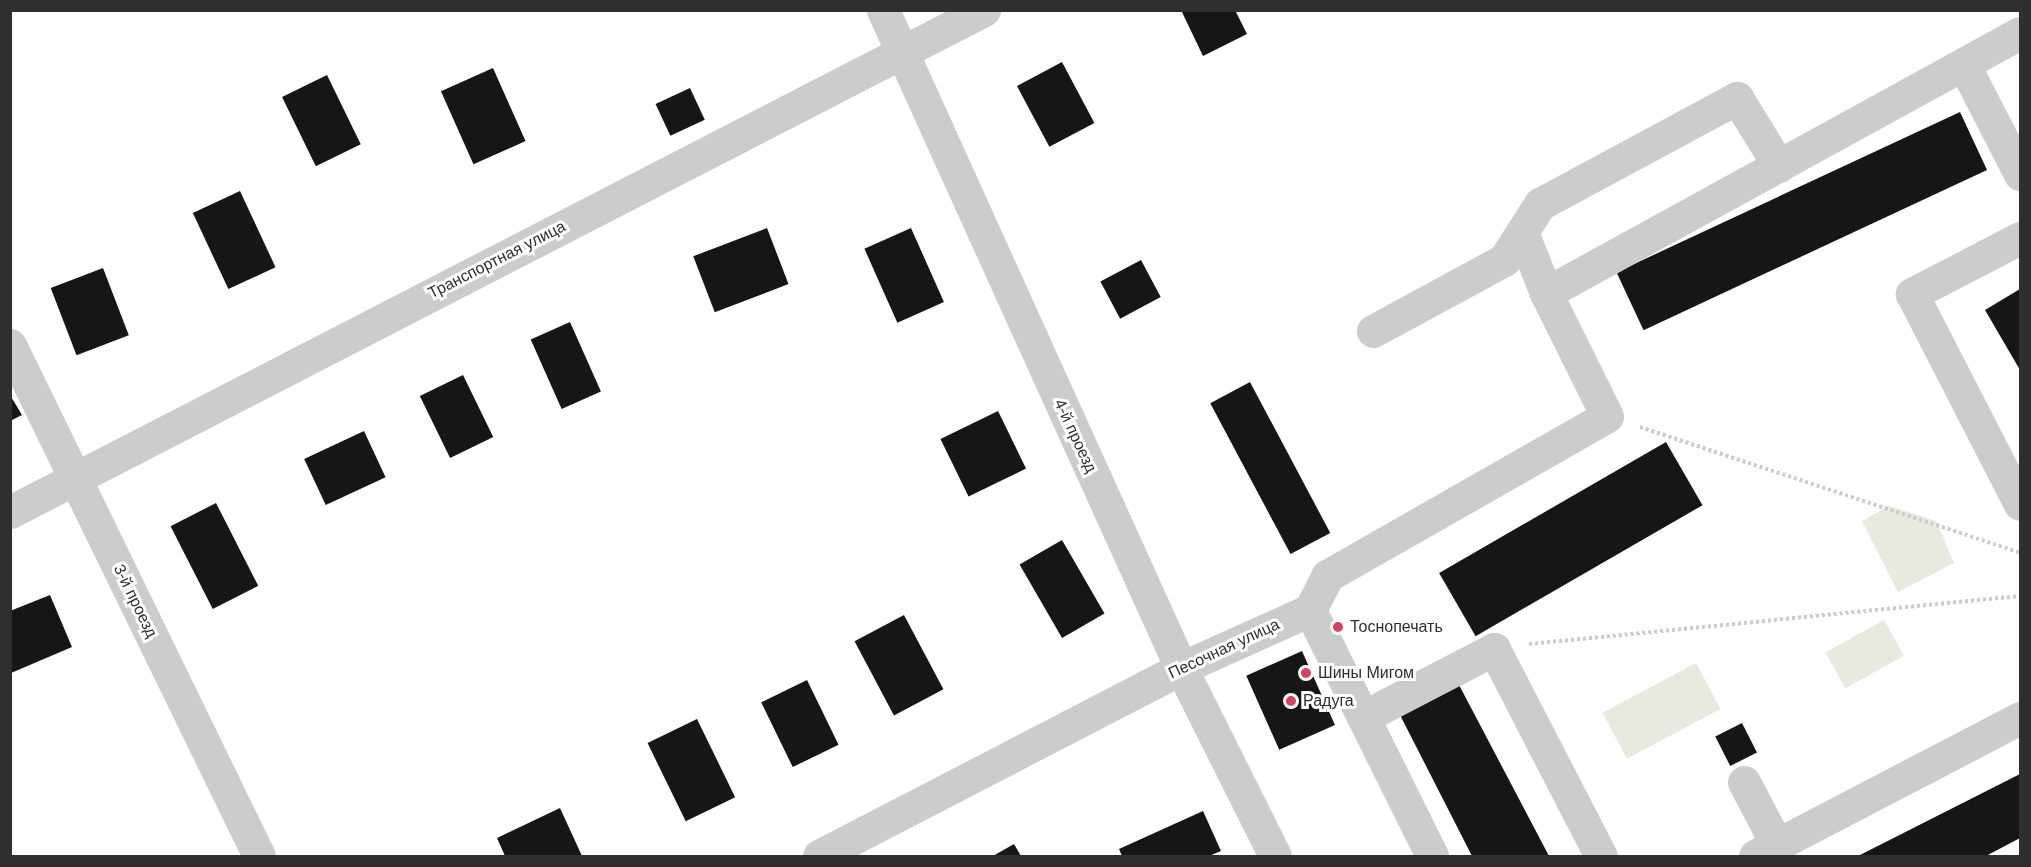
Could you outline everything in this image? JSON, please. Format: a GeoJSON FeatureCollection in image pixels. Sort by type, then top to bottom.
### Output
{"type":"FeatureCollection","features":[{"type":"Feature","properties":{"kind":"street","name":"4-й проезд"},"geometry":{"type":"LineString","coordinates":[[883,10],[900,53],[1181,668],[1275,856]]}},
{"type":"Feature","properties":{"kind":"street","name":"Транспортная улица"},"geometry":{"type":"LineString","coordinates":[[10,512],[984,10]]}},
{"type":"Feature","properties":{"kind":"street"},"geometry":{"type":"LineString","coordinates":[[1546,293],[2020,33]]}},
{"type":"Feature","properties":{"kind":"street"},"geometry":{"type":"LineString","coordinates":[[1964,65],[2020,174]]}},
{"type":"Feature","properties":{"kind":"street"},"geometry":{"type":"LineString","coordinates":[[1373,331],[1504,260],[1540,204],[1737,99],[1779,166]]}},
{"type":"Feature","properties":{"kind":"street"},"geometry":{"type":"LineString","coordinates":[[1432,856],[1310,610],[1328,576],[1618,420],[1546,293],[1522,232]]}},
{"type":"Feature","properties":{"kind":"street"},"geometry":{"type":"LineString","coordinates":[[2020,238],[1912,294],[2020,504]]}},
{"type":"Feature","properties":{"kind":"street","name":"3-й проезд"},"geometry":{"type":"LineString","coordinates":[[10,345],[259,856]]}},
{"type":"Feature","properties":{"kind":"street","name":"Песочная улица"},"geometry":{"type":"LineString","coordinates":[[819,856],[1181,668],[1310,610]]}},
{"type":"Feature","properties":{"kind":"street"},"geometry":{"type":"LineString","coordinates":[[1363,717],[1494,649],[1601,856]]}},
{"type":"Feature","properties":{"kind":"street"},"geometry":{"type":"LineString","coordinates":[[1744,782],[1766,851],[2020,718]]}},
{"type":"Feature","properties":{"kind":"path"},"geometry":{"type":"LineString","coordinates":[[1618,420],[2020,553]]}},
{"type":"Feature","properties":{"kind":"path"},"geometry":{"type":"LineString","coordinates":[[1524,644],[2020,596]]}},
{"type":"Feature","properties":{"kind":"shaded area"},"geometry":{"type":"Polygon","coordinates":[[[1889,506],[1936,521],[1954,563],[1898,592],[1862,521],[1889,506]]]}},
{"type":"Feature","properties":{"kind":"shaded area"},"geometry":{"type":"Polygon","coordinates":[[[1884,620],[1904,656],[1845,688],[1825,652],[1884,620]]]}},
{"type":"Feature","properties":{"kind":"shaded area"},"geometry":{"type":"Polygon","coordinates":[[[1696,663],[1720,709],[1627,759],[1602,713],[1696,663]]]}},
{"type":"Feature","properties":{"kind":"building"},"geometry":{"type":"Polygon","coordinates":[[[1181,10],[1235,10],[1247,34],[1203,56],[1181,10]]]}},
{"type":"Feature","properties":{"kind":"building"},"geometry":{"type":"Polygon","coordinates":[[[1062,62],[1094,123],[1049,147],[1017,86],[1062,62]]]}},
{"type":"Feature","properties":{"kind":"building"},"geometry":{"type":"Polygon","coordinates":[[[493,68],[526,141],[473,164],[441,91],[493,68]]]}},
{"type":"Feature","properties":{"kind":"building"},"geometry":{"type":"Polygon","coordinates":[[[327,75],[361,144],[316,166],[282,97],[327,75]]]}},
{"type":"Feature","properties":{"kind":"building"},"geometry":{"type":"Polygon","coordinates":[[[690,88],[705,120],[670,136],[656,104],[690,88]]]}},
{"type":"Feature","properties":{"kind":"building"},"geometry":{"type":"Polygon","coordinates":[[[1960,112],[1987,170],[1644,330],[1617,272],[1960,112]]]}},
{"type":"Feature","properties":{"kind":"building"},"geometry":{"type":"Polygon","coordinates":[[[240,191],[275,267],[228,289],[193,213],[240,191]]]}},
{"type":"Feature","properties":{"kind":"building"},"geometry":{"type":"Polygon","coordinates":[[[767,228],[789,284],[715,312],[693,256],[767,228]]]}},
{"type":"Feature","properties":{"kind":"building"},"geometry":{"type":"Polygon","coordinates":[[[911,228],[944,302],[897,323],[864,249],[911,228]]]}},
{"type":"Feature","properties":{"kind":"building"},"geometry":{"type":"Polygon","coordinates":[[[1141,260],[1161,297],[1120,319],[1100,282],[1141,260]]]}},
{"type":"Feature","properties":{"kind":"building"},"geometry":{"type":"Polygon","coordinates":[[[103,268],[129,335],[77,355],[51,288],[103,268]]]}},
{"type":"Feature","properties":{"kind":"building"},"geometry":{"type":"Polygon","coordinates":[[[2020,289],[2020,370],[1985,310],[2020,289]]]}},
{"type":"Feature","properties":{"kind":"building"},"geometry":{"type":"Polygon","coordinates":[[[570,322],[601,391],[562,409],[531,339],[570,322]]]}},
{"type":"Feature","properties":{"kind":"building"},"geometry":{"type":"Polygon","coordinates":[[[463,375],[493,437],[450,458],[420,396],[463,375]]]}},
{"type":"Feature","properties":{"kind":"building"},"geometry":{"type":"Polygon","coordinates":[[[1250,382],[1330,533],[1291,554],[1210,403],[1250,382]]]}},
{"type":"Feature","properties":{"kind":"building"},"geometry":{"type":"Polygon","coordinates":[[[10,395],[22,415],[10,421],[10,395]]]}},
{"type":"Feature","properties":{"kind":"building"},"geometry":{"type":"Polygon","coordinates":[[[998,411],[1026,469],[969,497],[940,439],[998,411]]]}},
{"type":"Feature","properties":{"kind":"building"},"geometry":{"type":"Polygon","coordinates":[[[364,431],[386,477],[326,505],[304,459],[364,431]]]}},
{"type":"Feature","properties":{"kind":"building"},"geometry":{"type":"Polygon","coordinates":[[[1666,442],[1702,505],[1476,636],[1439,573],[1666,442]]]}},
{"type":"Feature","properties":{"kind":"building"},"geometry":{"type":"Polygon","coordinates":[[[216,503],[258,586],[213,609],[171,526],[216,503]]]}},
{"type":"Feature","properties":{"kind":"building"},"geometry":{"type":"Polygon","coordinates":[[[1062,540],[1104,614],[1062,638],[1020,564],[1062,540]]]}},
{"type":"Feature","properties":{"kind":"building"},"geometry":{"type":"Polygon","coordinates":[[[50,595],[72,647],[11,673],[10,611],[50,595]]]}},
{"type":"Feature","properties":{"kind":"building"},"geometry":{"type":"Polygon","coordinates":[[[904,615],[943,689],[894,715],[855,641],[904,615]]]}},
{"type":"Feature","properties":{"kind":"building","name":"Тоснопечать"},"geometry":{"type":"Polygon","coordinates":[[[1339,619],[1344,631],[1338,635],[1332,622],[1339,619]]]}},
{"type":"Feature","properties":{"kind":"building","name":"Радуга"},"geometry":{"type":"Polygon","coordinates":[[[1302,651],[1335,725],[1279,750],[1246,676],[1302,651]]]}},
{"type":"Feature","properties":{"kind":"building"},"geometry":{"type":"Polygon","coordinates":[[[807,680],[839,745],[793,767],[761,702],[807,680]]]}},
{"type":"Feature","properties":{"kind":"building"},"geometry":{"type":"Polygon","coordinates":[[[1458,683],[1549,856],[1472,856],[1399,713],[1458,683]]]}},
{"type":"Feature","properties":{"kind":"building"},"geometry":{"type":"Polygon","coordinates":[[[697,719],[735,797],[686,821],[648,743],[697,719]]]}},
{"type":"Feature","properties":{"kind":"building"},"geometry":{"type":"Polygon","coordinates":[[[1742,723],[1757,752],[1730,766],[1715,737],[1742,723]]]}},
{"type":"Feature","properties":{"kind":"building"},"geometry":{"type":"Polygon","coordinates":[[[2020,774],[2020,838],[1986,856],[1858,856],[2020,774]]]}},
{"type":"Feature","properties":{"kind":"building"},"geometry":{"type":"Polygon","coordinates":[[[560,808],[582,856],[505,856],[497,838],[560,808]]]}},
{"type":"Feature","properties":{"kind":"building"},"geometry":{"type":"Polygon","coordinates":[[[1203,811],[1221,851],[1209,856],[1122,856],[1119,849],[1203,811]]]}},
{"type":"Feature","properties":{"kind":"building"},"geometry":{"type":"Polygon","coordinates":[[[1014,844],[1021,856],[993,856],[1014,844]]]}},
{"type":"Feature","properties":{"kind":"place","name":"Тоснопечать"},"geometry":{"type":"Point","coordinates":[1338,627]}},
{"type":"Feature","properties":{"kind":"place","name":"Шины Мигом"},"geometry":{"type":"Point","coordinates":[1306,673]}},
{"type":"Feature","properties":{"kind":"place","name":"Радуга"},"geometry":{"type":"Point","coordinates":[1291,701]}}]}
